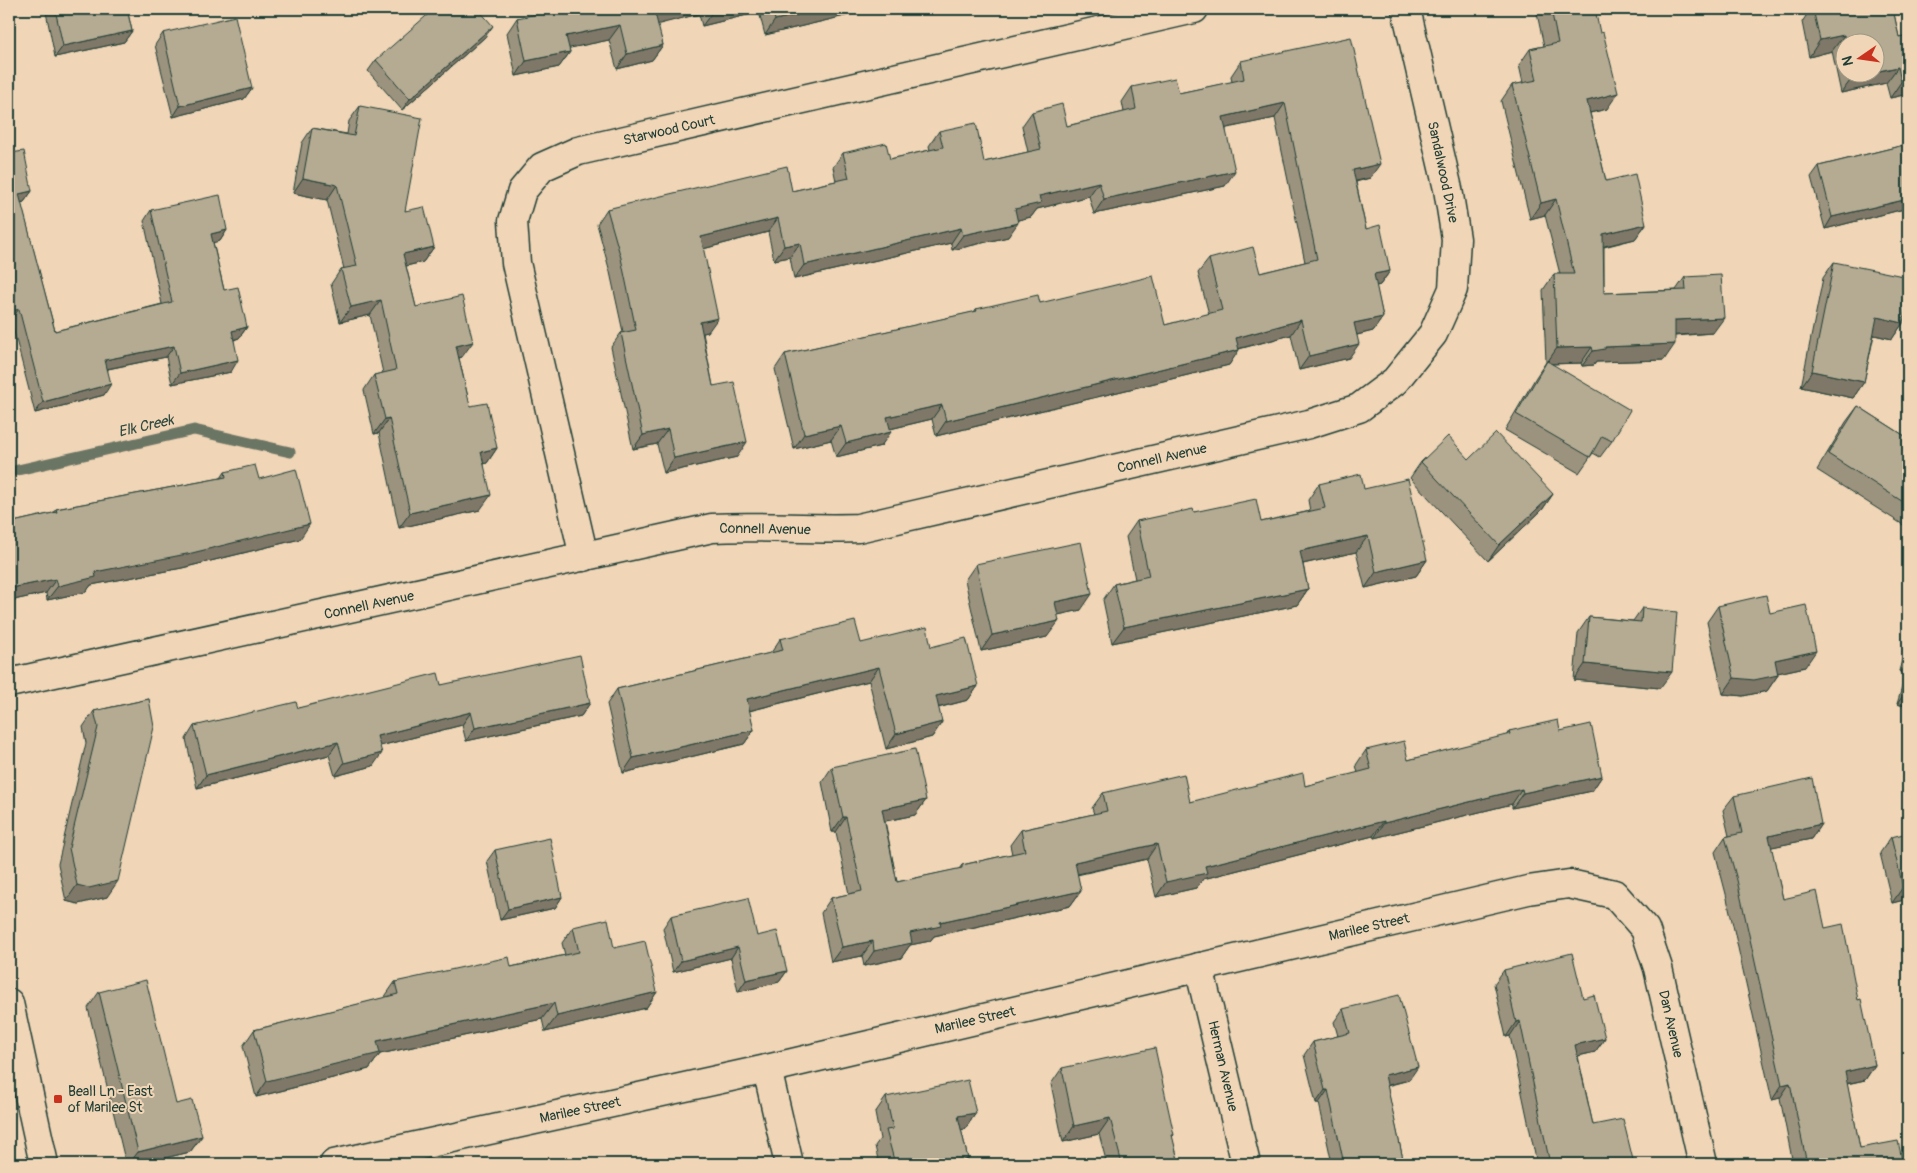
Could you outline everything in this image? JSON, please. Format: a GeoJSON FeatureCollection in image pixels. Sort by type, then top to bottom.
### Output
{"type":"FeatureCollection","features":[{"type":"Feature","properties":{"kind":"street","name":"Starwood Court"},"geometry":{"type":"LineString","coordinates":[[584,557],[516,263],[513,221],[522,191],[542,168],[578,151],[1194,9]]}},
{"type":"Feature","properties":{"kind":"street","name":"Sandalwood Drive"},"geometry":{"type":"LineString","coordinates":[[1406,9],[1448,189],[1456,239],[1453,289],[1433,334]]}},
{"type":"Feature","properties":{"kind":"street","name":"Connell Avenue"},"geometry":{"type":"LineString","coordinates":[[9,683],[712,528],[750,526],[816,530],[858,528],[1309,424],[1358,408],[1395,381],[1433,334]]}},
{"type":"Feature","properties":{"kind":"street","name":"Marilee Street"},"geometry":{"type":"LineString","coordinates":[[334,1164],[767,1069],[1528,890],[1569,884],[1614,894]]}},
{"type":"Feature","properties":{"kind":"street","name":"Dan Avenue"},"geometry":{"type":"LineString","coordinates":[[1614,894],[1645,929],[1648,937],[1658,968],[1703,1164]]}},
{"type":"Feature","properties":{"kind":"street","name":"Herman Avenue"},"geometry":{"type":"LineString","coordinates":[[1200,967],[1246,1164]]}},
{"type":"Feature","properties":{"kind":"street"},"geometry":{"type":"LineString","coordinates":[[9,1003],[44,1164]]}},
{"type":"Feature","properties":{"kind":"street"},"geometry":{"type":"LineString","coordinates":[[767,1069],[789,1164]]}},
{"type":"Feature","properties":{"kind":"building"},"geometry":{"type":"Polygon","coordinates":[[[55,9],[127,9],[132,31],[63,46],[55,9]]]}},
{"type":"Feature","properties":{"kind":"building"},"geometry":{"type":"Polygon","coordinates":[[[434,9],[478,9],[493,26],[410,99],[376,60],[434,9]]]}},
{"type":"Feature","properties":{"kind":"building"},"geometry":{"type":"Polygon","coordinates":[[[552,9],[671,9],[655,13],[663,45],[627,54],[620,25],[566,36],[570,52],[526,61],[517,18],[552,11],[552,9]]]}},
{"type":"Feature","properties":{"kind":"building"},"geometry":{"type":"Polygon","coordinates":[[[772,9],[822,9],[775,20],[772,9]]]}},
{"type":"Feature","properties":{"kind":"building"},"geometry":{"type":"Polygon","coordinates":[[[1551,9],[1595,9],[1600,33],[1603,32],[1618,93],[1587,101],[1606,181],[1635,174],[1646,224],[1603,234],[1604,293],[1686,290],[1685,277],[1721,275],[1724,318],[1675,320],[1675,344],[1605,347],[1605,349],[1593,351],[1592,347],[1557,348],[1554,274],[1574,274],[1556,199],[1541,203],[1512,85],[1537,80],[1530,49],[1558,43],[1551,9]]]}},
{"type":"Feature","properties":{"kind":"building"},"geometry":{"type":"Polygon","coordinates":[[[1813,9],[1893,9],[1899,37],[1908,35],[1908,81],[1901,82],[1898,67],[1884,70],[1884,32],[1834,32],[1834,37],[1820,40],[1813,9]]]}},
{"type":"Feature","properties":{"kind":"building"},"geometry":{"type":"Polygon","coordinates":[[[235,16],[252,88],[180,106],[163,33],[235,16]]]}},
{"type":"Feature","properties":{"kind":"building"},"geometry":{"type":"Polygon","coordinates":[[[1351,37],[1380,164],[1353,170],[1366,229],[1380,225],[1390,271],[1374,274],[1383,317],[1354,323],[1359,344],[1309,356],[1301,320],[1236,338],[1239,350],[946,421],[942,405],[887,417],[891,432],[846,443],[841,426],[804,434],[785,354],[977,311],[976,309],[1038,295],[1040,303],[1153,276],[1165,325],[1222,310],[1209,259],[1253,247],[1260,273],[1317,259],[1285,103],[1223,117],[1235,171],[1104,199],[1099,182],[1039,196],[1041,203],[1015,209],[1018,223],[963,235],[961,228],[804,265],[800,243],[784,246],[778,218],[701,237],[718,318],[700,322],[713,386],[734,382],[747,442],[674,458],[668,429],[643,435],[621,333],[636,330],[621,258],[607,209],[787,166],[792,191],[849,178],[843,153],[886,143],[890,159],[943,147],[939,131],[976,123],[984,162],[1041,149],[1032,112],[1062,104],[1067,126],[1136,109],[1132,87],[1175,78],[1179,93],[1244,79],[1241,61],[1351,37]]]}},
{"type":"Feature","properties":{"kind":"building"},"geometry":{"type":"Polygon","coordinates":[[[360,106],[422,118],[405,211],[424,207],[434,247],[403,254],[416,307],[462,296],[473,342],[456,346],[470,406],[487,403],[497,448],[481,452],[491,495],[410,513],[389,418],[385,419],[374,375],[396,370],[381,300],[351,307],[341,269],[357,266],[337,185],[303,178],[312,128],[354,136],[360,106]]]}},
{"type":"Feature","properties":{"kind":"building"},"geometry":{"type":"Polygon","coordinates":[[[9,144],[11,153],[24,151],[32,191],[19,194],[55,331],[172,302],[151,210],[220,195],[227,230],[211,234],[224,290],[238,287],[247,327],[232,331],[238,360],[180,373],[174,346],[105,360],[111,384],[43,402],[19,309],[9,312],[9,144]]]}},
{"type":"Feature","properties":{"kind":"building"},"geometry":{"type":"Polygon","coordinates":[[[1908,144],[1908,199],[1832,217],[1819,166],[1908,144]]]}},
{"type":"Feature","properties":{"kind":"building"},"geometry":{"type":"Polygon","coordinates":[[[1834,262],[1908,277],[1908,297],[1903,323],[1877,317],[1864,382],[1812,371],[1834,262]]]}},
{"type":"Feature","properties":{"kind":"building"},"geometry":{"type":"Polygon","coordinates":[[[1547,361],[1630,410],[1612,441],[1602,436],[1590,457],[1516,414],[1547,361]]]}},
{"type":"Feature","properties":{"kind":"building"},"geometry":{"type":"Polygon","coordinates":[[[1858,406],[1908,438],[1908,505],[1828,454],[1858,406]]]}},
{"type":"Feature","properties":{"kind":"building"},"geometry":{"type":"Polygon","coordinates":[[[1496,433],[1553,494],[1499,545],[1421,462],[1448,436],[1469,459],[1496,433]]]}},
{"type":"Feature","properties":{"kind":"building"},"geometry":{"type":"Polygon","coordinates":[[[255,465],[259,479],[296,469],[310,524],[192,553],[95,572],[96,577],[58,586],[56,579],[11,588],[9,577],[9,523],[57,512],[56,509],[226,477],[225,472],[255,465]]]}},
{"type":"Feature","properties":{"kind":"building"},"geometry":{"type":"Polygon","coordinates":[[[1361,474],[1364,489],[1408,479],[1427,560],[1376,572],[1368,536],[1300,551],[1308,589],[1124,627],[1114,584],[1149,576],[1137,521],[1193,509],[1194,512],[1256,499],[1261,522],[1325,508],[1319,484],[1361,474]]]}},
{"type":"Feature","properties":{"kind":"building"},"geometry":{"type":"Polygon","coordinates":[[[1081,542],[1092,594],[1055,602],[1059,621],[992,635],[976,564],[1081,542]]]}},
{"type":"Feature","properties":{"kind":"building"},"geometry":{"type":"Polygon","coordinates":[[[1766,595],[1770,613],[1806,605],[1816,651],[1775,660],[1778,675],[1754,680],[1734,678],[1718,606],[1766,595]]]}},
{"type":"Feature","properties":{"kind":"building"},"geometry":{"type":"Polygon","coordinates":[[[1642,608],[1677,612],[1672,672],[1585,664],[1589,617],[1641,622],[1642,608]]]}},
{"type":"Feature","properties":{"kind":"building"},"geometry":{"type":"Polygon","coordinates":[[[855,621],[861,643],[927,627],[931,647],[966,638],[978,686],[936,696],[942,722],[896,734],[879,667],[747,699],[754,730],[633,758],[617,689],[783,650],[780,639],[855,621]]]}},
{"type":"Feature","properties":{"kind":"building"},"geometry":{"type":"Polygon","coordinates":[[[580,655],[590,703],[475,728],[471,712],[377,736],[382,753],[344,763],[338,742],[206,775],[194,726],[296,702],[298,708],[438,673],[441,685],[580,655]]]}},
{"type":"Feature","properties":{"kind":"building"},"geometry":{"type":"Polygon","coordinates":[[[1908,681],[1908,694],[1905,693],[1908,681]]]}},
{"type":"Feature","properties":{"kind":"building"},"geometry":{"type":"Polygon","coordinates":[[[149,699],[154,727],[118,881],[89,888],[77,885],[69,848],[98,727],[94,711],[149,699]]]}},
{"type":"Feature","properties":{"kind":"building"},"geometry":{"type":"Polygon","coordinates":[[[1558,720],[1560,731],[1591,724],[1602,776],[1523,793],[1522,789],[1384,823],[1384,821],[1205,866],[1207,873],[1166,882],[1157,844],[1075,862],[1081,891],[940,922],[941,926],[910,933],[912,943],[874,951],[873,941],[842,947],[831,898],[862,891],[846,817],[843,817],[832,767],[915,749],[926,800],[882,809],[897,882],[962,868],[962,865],[1025,851],[1021,830],[1107,811],[1103,793],[1184,774],[1190,802],[1303,773],[1305,786],[1371,769],[1366,750],[1404,741],[1408,760],[1510,734],[1509,731],[1558,720]]]}},
{"type":"Feature","properties":{"kind":"building"},"geometry":{"type":"Polygon","coordinates":[[[1812,778],[1821,824],[1769,836],[1783,899],[1817,891],[1825,928],[1843,924],[1858,1000],[1861,999],[1875,1065],[1845,1072],[1860,1148],[1898,1141],[1903,1164],[1807,1164],[1790,1083],[1782,1085],[1737,880],[1725,837],[1742,833],[1734,796],[1812,778]]]}},
{"type":"Feature","properties":{"kind":"building"},"geometry":{"type":"Polygon","coordinates":[[[1908,833],[1908,886],[1903,887],[1891,837],[1908,833]]]}},
{"type":"Feature","properties":{"kind":"building"},"geometry":{"type":"Polygon","coordinates":[[[550,838],[562,897],[508,909],[495,850],[550,838]]]}},
{"type":"Feature","properties":{"kind":"building"},"geometry":{"type":"Polygon","coordinates":[[[748,898],[757,936],[777,931],[787,971],[746,980],[738,947],[681,961],[671,916],[748,898]]]}},
{"type":"Feature","properties":{"kind":"building"},"geometry":{"type":"Polygon","coordinates":[[[608,919],[614,948],[645,941],[657,992],[557,1016],[554,1003],[377,1041],[380,1053],[267,1081],[254,1030],[398,994],[395,982],[509,957],[511,967],[579,952],[573,927],[608,919]]]}},
{"type":"Feature","properties":{"kind":"building"},"geometry":{"type":"Polygon","coordinates":[[[1572,953],[1583,998],[1594,995],[1605,1038],[1575,1045],[1593,1125],[1623,1119],[1634,1164],[1550,1164],[1520,1021],[1516,1022],[1504,970],[1572,953]]]}},
{"type":"Feature","properties":{"kind":"building"},"geometry":{"type":"Polygon","coordinates":[[[146,980],[176,1104],[192,1100],[202,1136],[138,1152],[99,992],[146,980]]]}},
{"type":"Feature","properties":{"kind":"building"},"geometry":{"type":"Polygon","coordinates":[[[1399,995],[1418,1067],[1385,1075],[1404,1164],[1344,1164],[1328,1090],[1325,1090],[1313,1042],[1350,1033],[1343,1009],[1399,995]]]}},
{"type":"Feature","properties":{"kind":"building"},"geometry":{"type":"Polygon","coordinates":[[[1155,1048],[1179,1164],[1122,1164],[1110,1118],[1074,1126],[1062,1068],[1155,1048]]]}},
{"type":"Feature","properties":{"kind":"building"},"geometry":{"type":"Polygon","coordinates":[[[968,1080],[976,1113],[958,1116],[968,1159],[949,1164],[895,1164],[886,1130],[893,1129],[886,1097],[968,1080]]]}},
{"type":"Feature","properties":{"kind":"waterway","name":"Elk Creek"},"geometry":{"type":"LineString","coordinates":[[9,472],[194,430],[290,452]]}},
{"type":"Feature","properties":{"kind":"place","name":"Beall Ln - East of Marilee St"},"geometry":{"type":"Point","coordinates":[58,1099]}}]}
